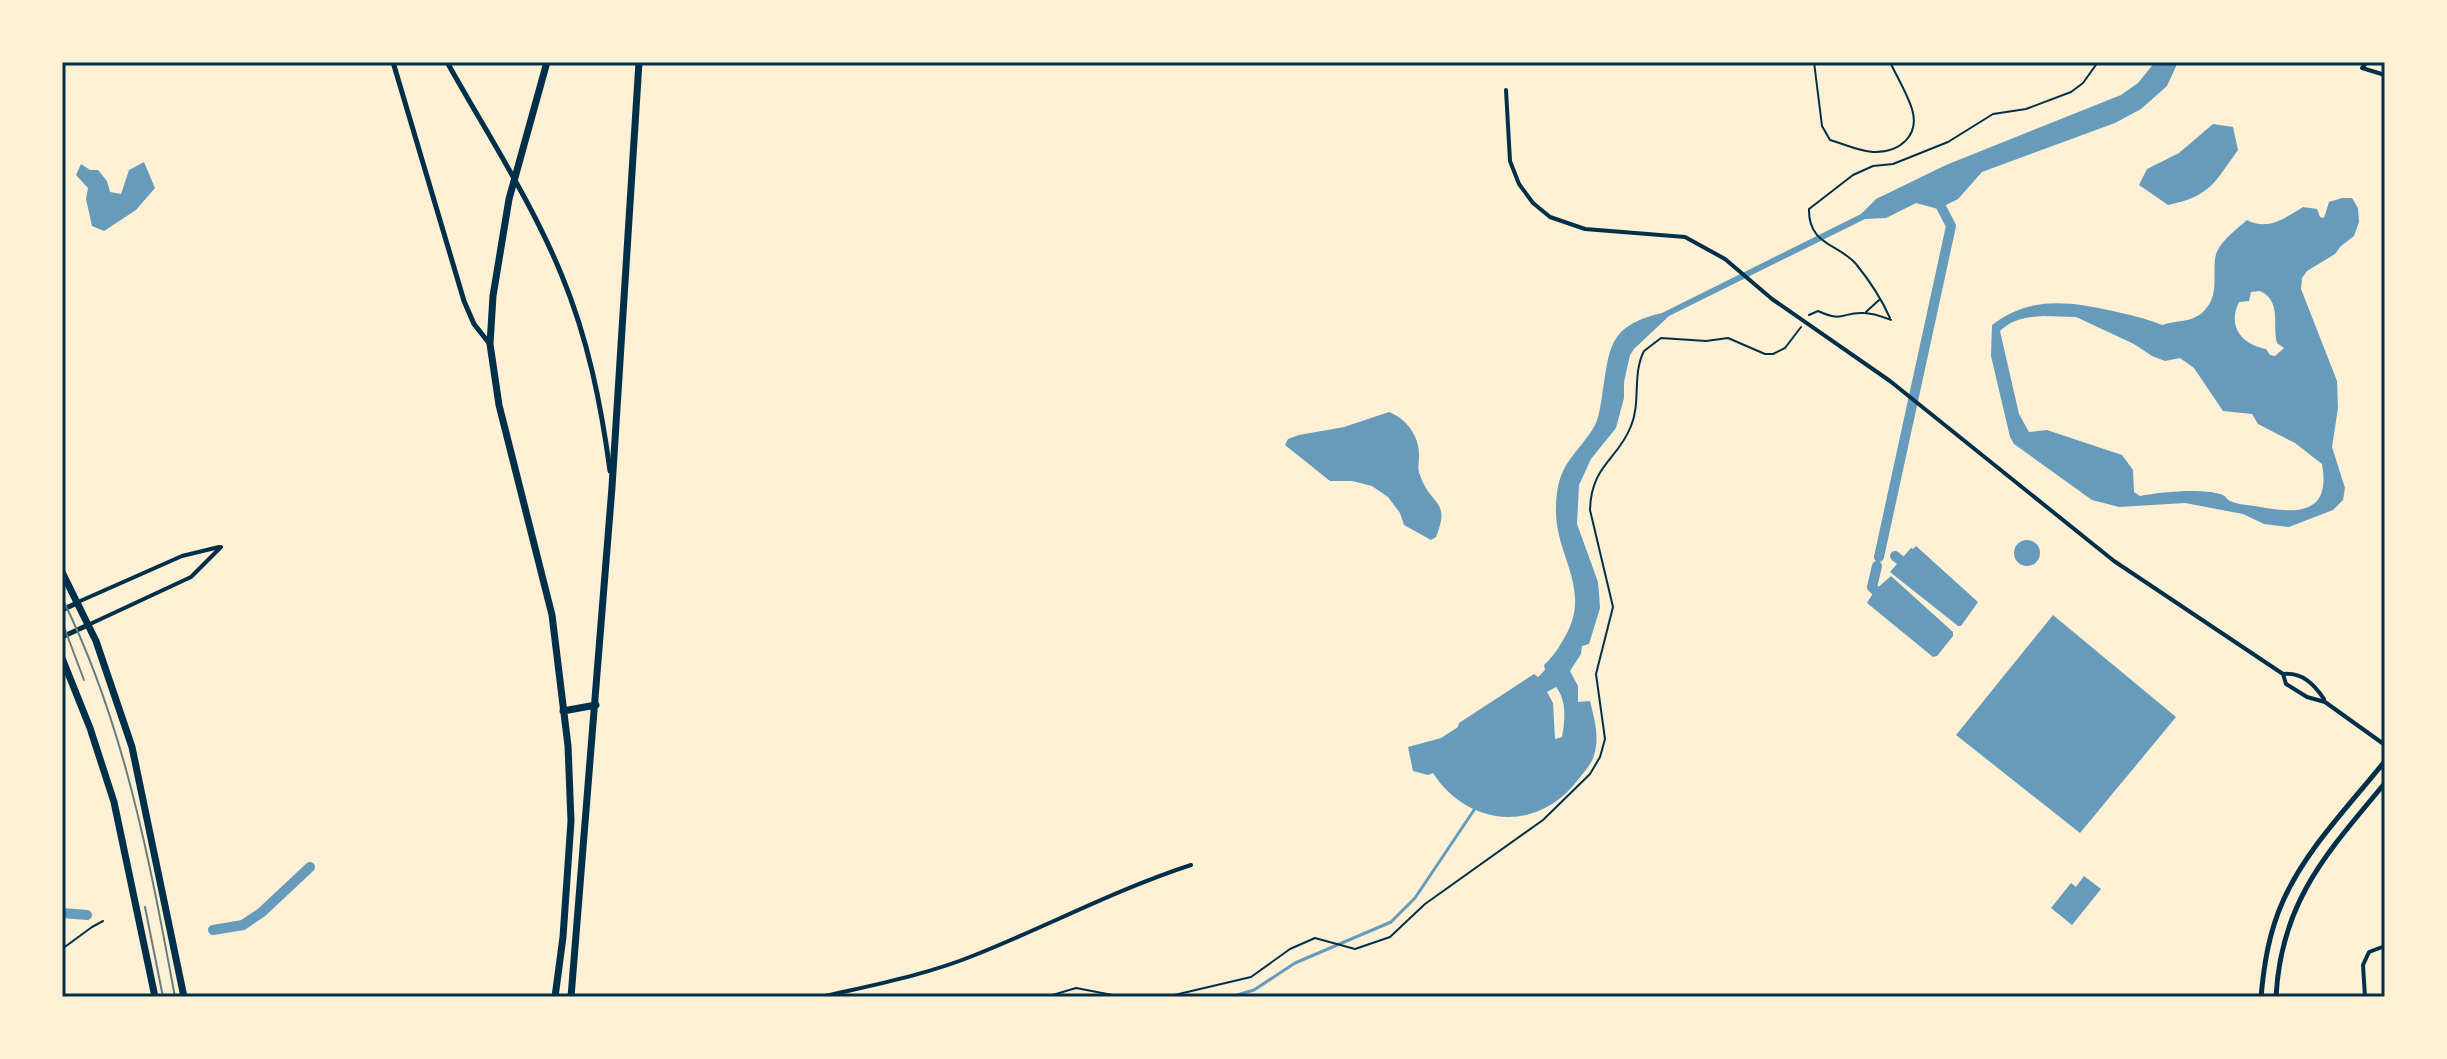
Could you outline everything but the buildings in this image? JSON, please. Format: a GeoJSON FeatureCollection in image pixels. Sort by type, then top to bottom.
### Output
{"type":"FeatureCollection","features":[{"type":"Feature","properties":{"kind":"main road"},"geometry":{"type":"LineString","coordinates":[[547,62],[509,199],[493,296],[490,344],[499,405],[552,615],[563,711],[571,821],[563,937],[555,997]]}},
{"type":"Feature","properties":{"kind":"main road"},"geometry":{"type":"LineString","coordinates":[[571,997],[612,487],[639,62]]}},
{"type":"Feature","properties":{"kind":"main road"},"geometry":{"type":"LineString","coordinates":[[62,572],[88,625],[132,747],[184,997]]}},
{"type":"Feature","properties":{"kind":"main road"},"geometry":{"type":"LineString","coordinates":[[62,658],[90,728],[114,802],[155,997]]}},
{"type":"Feature","properties":{"kind":"main road"},"geometry":{"type":"LineString","coordinates":[[563,711],[596,705]]}},
{"type":"Feature","properties":{"kind":"street"},"geometry":{"type":"LineString","coordinates":[[393,62],[464,301],[477,329],[490,344]]}},
{"type":"Feature","properties":{"kind":"street"},"geometry":{"type":"LineString","coordinates":[[447,62],[557,263],[581,329],[599,396],[612,487]]}},
{"type":"Feature","properties":{"kind":"street"},"geometry":{"type":"LineString","coordinates":[[2367,62],[2362,68],[2385,75]]}},
{"type":"Feature","properties":{"kind":"street"},"geometry":{"type":"LineString","coordinates":[[1506,90],[1510,161],[1519,184],[1533,203],[1550,217],[1585,229],[1685,237],[1725,259],[1772,299],[1890,381],[2114,561],[2283,674],[2298,674],[2315,686],[2325,702]]}},
{"type":"Feature","properties":{"kind":"street"},"geometry":{"type":"LineString","coordinates":[[62,610],[182,556],[221,547],[191,577],[62,637]]}},
{"type":"Feature","properties":{"kind":"street"},"geometry":{"type":"LineString","coordinates":[[2283,674],[2286,684],[2307,697],[2325,702],[2385,745]]}},
{"type":"Feature","properties":{"kind":"street"},"geometry":{"type":"LineString","coordinates":[[2261,997],[2264,964],[2272,931],[2297,874],[2385,761]]}},
{"type":"Feature","properties":{"kind":"street"},"geometry":{"type":"LineString","coordinates":[[2276,997],[2278,967],[2295,907],[2312,876],[2385,783]]}},
{"type":"Feature","properties":{"kind":"street"},"geometry":{"type":"LineString","coordinates":[[821,997],[934,971],[1133,885],[1191,865]]}},
{"type":"Feature","properties":{"kind":"street"},"geometry":{"type":"LineString","coordinates":[[2365,997],[2363,965],[2369,952],[2385,946]]}},
{"type":"Feature","properties":{"kind":"path"},"geometry":{"type":"LineString","coordinates":[[1814,62],[1826,136],[1830,140],[1875,152],[1904,143],[1910,137],[1914,124],[1911,108],[1890,62]]}},
{"type":"Feature","properties":{"kind":"path"},"geometry":{"type":"LineString","coordinates":[[1865,312],[1891,320],[1851,259],[1822,241],[1811,221],[1809,209],[1853,175],[1873,166],[1893,164],[1948,142],[1993,114],[2026,109],[2071,92],[2083,83],[2098,62]]}},
{"type":"Feature","properties":{"kind":"path"},"geometry":{"type":"LineString","coordinates":[[1807,318],[1818,311],[1835,318],[1865,312],[1880,300]]}},
{"type":"Feature","properties":{"kind":"path"},"geometry":{"type":"LineString","coordinates":[[1166,997],[1251,977],[1290,949],[1315,938],[1350,949],[1361,948],[1396,934],[1425,904],[1543,820],[1581,783],[1600,757],[1605,739],[1596,674],[1613,607],[1590,510],[1591,496],[1602,466],[1632,425],[1641,356],[1647,346],[1661,338],[1706,341],[1728,338],[1765,354],[1773,354],[1785,348],[1801,326]]}},
{"type":"Feature","properties":{"kind":"path"},"geometry":{"type":"LineString","coordinates":[[62,949],[103,921]]}},
{"type":"Feature","properties":{"kind":"path"},"geometry":{"type":"LineString","coordinates":[[1046,997],[1076,988],[1123,997]]}},
{"type":"Feature","properties":{"kind":"water"},"geometry":{"type":"Polygon","coordinates":[[[2155,62],[2178,62],[2167,86],[2141,109],[2115,123],[1982,172],[1958,199],[1938,209],[1916,203],[1886,218],[1865,219],[1669,316],[1634,349],[1630,355],[1616,428],[1591,459],[1579,485],[1577,524],[1598,582],[1600,608],[1589,644],[1582,646],[1581,654],[1570,671],[1578,686],[1578,702],[1590,701],[1593,714],[1596,748],[1591,762],[1561,798],[1523,816],[1503,817],[1483,813],[1448,791],[1433,773],[1428,775],[1413,771],[1408,747],[1441,738],[1534,674],[1538,677],[1568,631],[1574,615],[1575,599],[1557,524],[1557,492],[1568,462],[1596,424],[1610,352],[1621,332],[1644,318],[1662,313],[1861,214],[1876,199],[1946,165],[2121,95],[2138,83],[2155,62]],[[1556,687],[1547,692],[1553,703],[1555,739],[1562,737],[1564,724],[1564,704],[1556,687]]]}},
{"type":"Feature","properties":{"kind":"water"},"geometry":{"type":"Polygon","coordinates":[[[2213,124],[2233,127],[2238,150],[2203,192],[2168,205],[2139,185],[2147,169],[2179,153],[2213,124]]]}},
{"type":"Feature","properties":{"kind":"water"},"geometry":{"type":"Polygon","coordinates":[[[144,162],[155,188],[136,210],[104,231],[92,226],[86,199],[88,188],[76,175],[81,164],[90,170],[98,170],[107,181],[110,192],[121,194],[129,170],[144,162]]]}},
{"type":"Feature","properties":{"kind":"water"},"geometry":{"type":"Polygon","coordinates":[[[2352,198],[2358,208],[2359,222],[2354,236],[2335,254],[2307,271],[2302,278],[2301,289],[2337,381],[2338,408],[2332,447],[2345,488],[2343,500],[2333,510],[2289,527],[2264,524],[2243,514],[2185,503],[2119,507],[2092,500],[2014,444],[1991,356],[1992,325],[2020,309],[2050,303],[2097,308],[2162,325],[2194,318],[2203,312],[2211,300],[2216,253],[2247,220],[2269,224],[2303,207],[2317,209],[2320,217],[2324,218],[2329,202],[2352,198]],[[2260,291],[2251,292],[2249,301],[2239,302],[2236,327],[2244,339],[2275,356],[2284,348],[2277,343],[2274,307],[2267,295],[2260,291]],[[2076,317],[2020,319],[2000,331],[2019,414],[2029,432],[2047,430],[2122,455],[2133,470],[2134,492],[2140,496],[2202,491],[2222,495],[2237,503],[2287,510],[2309,507],[2317,501],[2324,480],[2322,464],[2295,443],[2258,424],[2252,414],[2223,411],[2194,368],[2180,358],[2165,361],[2152,356],[2134,344],[2076,317]]]}},
{"type":"Feature","properties":{"kind":"water"},"geometry":{"type":"Polygon","coordinates":[[[1389,412],[1401,419],[1415,436],[1419,450],[1419,473],[1440,509],[1440,525],[1436,537],[1431,540],[1404,525],[1400,513],[1388,497],[1372,486],[1352,481],[1330,481],[1285,445],[1288,439],[1299,435],[1344,427],[1389,412]]]}},
{"type":"Feature","properties":{"kind":"water"},"geometry":{"type":"Polygon","coordinates":[[[2027,540],[2036,544],[2040,553],[2036,562],[2027,566],[2018,562],[2014,553],[2018,544],[2027,540]]]}},
{"type":"Feature","properties":{"kind":"water"},"geometry":{"type":"Polygon","coordinates":[[[1916,546],[1978,602],[1961,626],[1890,572],[1916,546]]]}},
{"type":"Feature","properties":{"kind":"water"},"geometry":{"type":"Polygon","coordinates":[[[1891,576],[1953,632],[1937,656],[1933,657],[1867,603],[1875,590],[1891,576]]]}},
{"type":"Feature","properties":{"kind":"water"},"geometry":{"type":"Polygon","coordinates":[[[2053,615],[2176,717],[2080,833],[1956,735],[2053,615]]]}},
{"type":"Feature","properties":{"kind":"water"},"geometry":{"type":"Polygon","coordinates":[[[2084,876],[2101,889],[2072,925],[2051,908],[2071,883],[2076,887],[2084,876]]]}},
{"type":"Feature","properties":{"kind":"waterway"},"geometry":{"type":"LineString","coordinates":[[1879,557],[1951,226],[1935,195]]}},
{"type":"Feature","properties":{"kind":"waterway"},"geometry":{"type":"LineString","coordinates":[[1895,556],[1900,560]]}},
{"type":"Feature","properties":{"kind":"waterway"},"geometry":{"type":"LineString","coordinates":[[1875,590],[1872,587],[1877,566]]}},
{"type":"Feature","properties":{"kind":"waterway"},"geometry":{"type":"LineString","coordinates":[[1230,997],[1254,990],[1295,963],[1391,922],[1415,898],[1474,810]]}},
{"type":"Feature","properties":{"kind":"waterway"},"geometry":{"type":"LineString","coordinates":[[213,930],[243,925],[262,912],[310,867]]}},
{"type":"Feature","properties":{"kind":"waterway"},"geometry":{"type":"LineString","coordinates":[[62,913],[87,915]]}},
{"type":"Feature","properties":{"kind":"tram line"},"geometry":{"type":"LineString","coordinates":[[62,598],[84,645],[118,743],[145,844],[175,997]]}},
{"type":"Feature","properties":{"kind":"tram line"},"geometry":{"type":"LineString","coordinates":[[64,627],[84,680]]}},
{"type":"Feature","properties":{"kind":"tram line"},"geometry":{"type":"LineString","coordinates":[[145,907],[163,997]]}}]}
